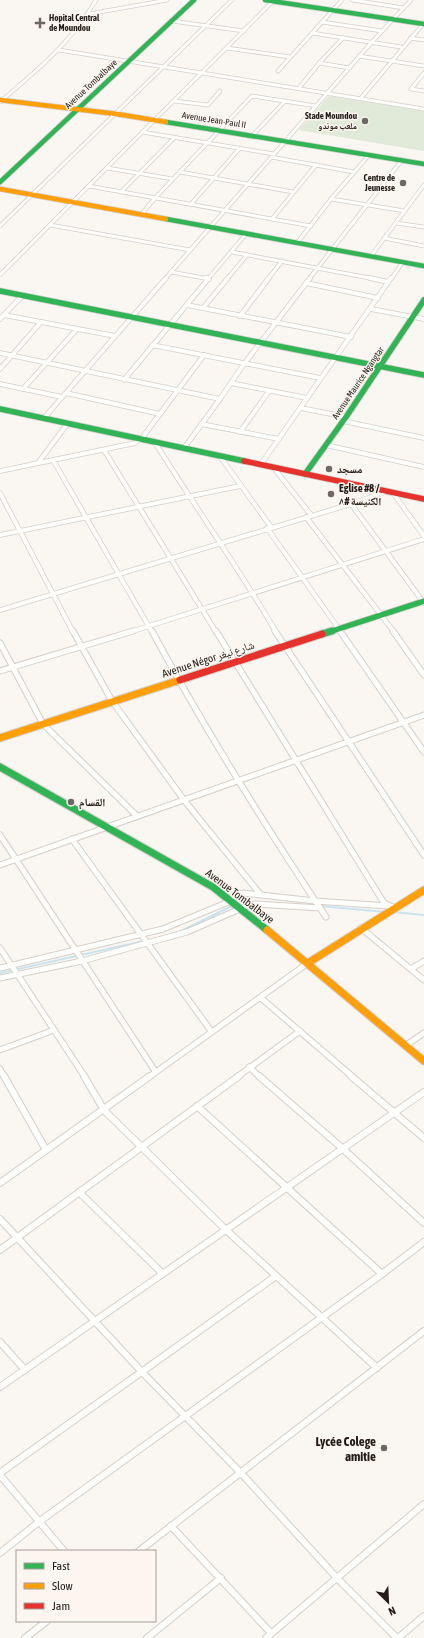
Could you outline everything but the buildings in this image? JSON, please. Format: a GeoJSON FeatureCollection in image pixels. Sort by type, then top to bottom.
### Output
{"type":"FeatureCollection","features":[{"type":"Feature","properties":{"kind":"street"},"geometry":{"type":"LineString","coordinates":[[0,101],[59,50],[89,14],[96,0]]}},
{"type":"Feature","properties":{"kind":"street"},"geometry":{"type":"LineString","coordinates":[[89,14],[168,0]]}},
{"type":"Feature","properties":{"kind":"street","name":"Avenue Tombalbaye"},"geometry":{"type":"LineString","coordinates":[[0,182],[194,0]]}},
{"type":"Feature","properties":{"kind":"street"},"geometry":{"type":"LineString","coordinates":[[0,226],[117,114],[232,0]]}},
{"type":"Feature","properties":{"kind":"street"},"geometry":{"type":"LineString","coordinates":[[265,0],[424,24]]}},
{"type":"Feature","properties":{"kind":"street"},"geometry":{"type":"LineString","coordinates":[[278,71],[342,0]]}},
{"type":"Feature","properties":{"kind":"street"},"geometry":{"type":"LineString","coordinates":[[352,0],[374,1],[404,8]]}},
{"type":"Feature","properties":{"kind":"street"},"geometry":{"type":"LineString","coordinates":[[44,418],[350,68],[370,43],[394,20],[411,0]]}},
{"type":"Feature","properties":{"kind":"street"},"geometry":{"type":"LineString","coordinates":[[0,275],[274,1]]}},
{"type":"Feature","properties":{"kind":"street"},"geometry":{"type":"LineString","coordinates":[[172,21],[244,31]]}},
{"type":"Feature","properties":{"kind":"street"},"geometry":{"type":"LineString","coordinates":[[322,22],[382,31]]}},
{"type":"Feature","properties":{"kind":"street"},"geometry":{"type":"LineString","coordinates":[[362,98],[402,47],[424,24]]}},
{"type":"Feature","properties":{"kind":"street"},"geometry":{"type":"LineString","coordinates":[[312,33],[402,47]]}},
{"type":"Feature","properties":{"kind":"street"},"geometry":{"type":"LineString","coordinates":[[299,88],[319,62],[343,38]]}},
{"type":"Feature","properties":{"kind":"street"},"geometry":{"type":"LineString","coordinates":[[410,38],[424,40]]}},
{"type":"Feature","properties":{"kind":"street"},"geometry":{"type":"LineString","coordinates":[[227,48],[290,57]]}},
{"type":"Feature","properties":{"kind":"street"},"geometry":{"type":"LineString","coordinates":[[59,50],[424,109]]}},
{"type":"Feature","properties":{"kind":"street"},"geometry":{"type":"LineString","coordinates":[[359,56],[424,66]]}},
{"type":"Feature","properties":{"kind":"street"},"geometry":{"type":"LineString","coordinates":[[319,62],[350,68]]}},
{"type":"Feature","properties":{"kind":"street"},"geometry":{"type":"LineString","coordinates":[[424,72],[411,88],[424,90]]}},
{"type":"Feature","properties":{"kind":"street"},"geometry":{"type":"LineString","coordinates":[[174,101],[208,105],[220,91]]}},
{"type":"Feature","properties":{"kind":"street"},"geometry":{"type":"LineString","coordinates":[[141,215],[155,198],[252,96],[316,106]]}},
{"type":"Feature","properties":{"kind":"street","name":"Avenue Jean-Paul II"},"geometry":{"type":"LineString","coordinates":[[0,101],[117,114],[424,164]]}},
{"type":"Feature","properties":{"kind":"street"},"geometry":{"type":"LineString","coordinates":[[253,135],[284,101]]}},
{"type":"Feature","properties":{"kind":"street"},"geometry":{"type":"LineString","coordinates":[[142,132],[240,148],[272,156],[354,172]]}},
{"type":"Feature","properties":{"kind":"street"},"geometry":{"type":"LineString","coordinates":[[122,192],[175,137]]}},
{"type":"Feature","properties":{"kind":"street"},"geometry":{"type":"LineString","coordinates":[[191,204],[240,148]]}},
{"type":"Feature","properties":{"kind":"street"},"geometry":{"type":"LineString","coordinates":[[297,243],[331,199],[369,155]]}},
{"type":"Feature","properties":{"kind":"street"},"geometry":{"type":"LineString","coordinates":[[184,448],[244,364],[306,283],[334,250],[402,160]]}},
{"type":"Feature","properties":{"kind":"street"},"geometry":{"type":"LineString","coordinates":[[272,219],[316,165]]}},
{"type":"Feature","properties":{"kind":"street"},"geometry":{"type":"LineString","coordinates":[[106,168],[173,179]]}},
{"type":"Feature","properties":{"kind":"street"},"geometry":{"type":"LineString","coordinates":[[180,172],[293,192]]}},
{"type":"Feature","properties":{"kind":"street"},"geometry":{"type":"LineString","coordinates":[[370,256],[424,185]]}},
{"type":"Feature","properties":{"kind":"street"},"geometry":{"type":"LineString","coordinates":[[89,186],[311,226]]}},
{"type":"Feature","properties":{"kind":"street"},"geometry":{"type":"LineString","coordinates":[[0,189],[424,266]]}},
{"type":"Feature","properties":{"kind":"street"},"geometry":{"type":"LineString","coordinates":[[331,199],[404,211]]}},
{"type":"Feature","properties":{"kind":"street"},"geometry":{"type":"LineString","coordinates":[[396,223],[424,227]]}},
{"type":"Feature","properties":{"kind":"street"},"geometry":{"type":"LineString","coordinates":[[50,225],[190,250]]}},
{"type":"Feature","properties":{"kind":"street"},"geometry":{"type":"LineString","coordinates":[[124,380],[246,234]]}},
{"type":"Feature","properties":{"kind":"street"},"geometry":{"type":"LineString","coordinates":[[384,238],[424,246]]}},
{"type":"Feature","properties":{"kind":"street"},"geometry":{"type":"LineString","coordinates":[[232,252],[388,282]]}},
{"type":"Feature","properties":{"kind":"street"},"geometry":{"type":"LineString","coordinates":[[203,308],[247,255]]}},
{"type":"Feature","properties":{"kind":"street"},"geometry":{"type":"LineString","coordinates":[[240,316],[282,261]]}},
{"type":"Feature","properties":{"kind":"street"},"geometry":{"type":"LineString","coordinates":[[262,464],[320,378],[336,358],[403,262]]}},
{"type":"Feature","properties":{"kind":"street"},"geometry":{"type":"LineString","coordinates":[[171,272],[209,279]]}},
{"type":"Feature","properties":{"kind":"street"},"geometry":{"type":"LineString","coordinates":[[306,283],[378,298]]}},
{"type":"Feature","properties":{"kind":"street"},"geometry":{"type":"LineString","coordinates":[[0,292],[424,375]]}},
{"type":"Feature","properties":{"kind":"street"},"geometry":{"type":"LineString","coordinates":[[0,319],[22,296]]}},
{"type":"Feature","properties":{"kind":"street","name":"Avenue Maurice Ngangtar"},"geometry":{"type":"LineString","coordinates":[[305,474],[344,420],[424,300]]}},
{"type":"Feature","properties":{"kind":"street"},"geometry":{"type":"LineString","coordinates":[[187,305],[351,337]]}},
{"type":"Feature","properties":{"kind":"street"},"geometry":{"type":"LineString","coordinates":[[371,309],[424,319]]}},
{"type":"Feature","properties":{"kind":"street"},"geometry":{"type":"LineString","coordinates":[[4,315],[115,336]]}},
{"type":"Feature","properties":{"kind":"street"},"geometry":{"type":"LineString","coordinates":[[0,369],[41,322]]}},
{"type":"Feature","properties":{"kind":"street"},"geometry":{"type":"LineString","coordinates":[[23,389],[77,329]]}},
{"type":"Feature","properties":{"kind":"street"},"geometry":{"type":"LineString","coordinates":[[152,346],[320,378]]}},
{"type":"Feature","properties":{"kind":"street"},"geometry":{"type":"LineString","coordinates":[[0,353],[220,399]]}},
{"type":"Feature","properties":{"kind":"street"},"geometry":{"type":"LineString","coordinates":[[0,471],[135,444],[142,438],[204,355]]}},
{"type":"Feature","properties":{"kind":"street"},"geometry":{"type":"LineString","coordinates":[[0,384],[160,414]]}},
{"type":"Feature","properties":{"kind":"street"},"geometry":{"type":"LineString","coordinates":[[231,384],[307,398]]}},
{"type":"Feature","properties":{"kind":"street"},"geometry":{"type":"LineString","coordinates":[[240,432],[268,391]]}},
{"type":"Feature","properties":{"kind":"street"},"geometry":{"type":"LineString","coordinates":[[301,408],[344,420],[424,438]]}},
{"type":"Feature","properties":{"kind":"street"},"geometry":{"type":"LineString","coordinates":[[0,409],[424,499]]}},
{"type":"Feature","properties":{"kind":"street"},"geometry":{"type":"LineString","coordinates":[[38,463],[68,423]]}},
{"type":"Feature","properties":{"kind":"street"},"geometry":{"type":"LineString","coordinates":[[201,424],[280,439]]}},
{"type":"Feature","properties":{"kind":"street"},"geometry":{"type":"LineString","coordinates":[[154,441],[189,497],[253,593],[284,646],[424,855]]}},
{"type":"Feature","properties":{"kind":"street"},"geometry":{"type":"LineString","coordinates":[[326,445],[424,466]]}},
{"type":"Feature","properties":{"kind":"street"},"geometry":{"type":"LineString","coordinates":[[104,450],[384,903],[392,908]]}},
{"type":"Feature","properties":{"kind":"street"},"geometry":{"type":"LineString","coordinates":[[219,455],[424,752]]}},
{"type":"Feature","properties":{"kind":"street"},"geometry":{"type":"LineString","coordinates":[[53,460],[237,781],[326,917]]}},
{"type":"Feature","properties":{"kind":"street"},"geometry":{"type":"LineString","coordinates":[[274,468],[311,515]]}},
{"type":"Feature","properties":{"kind":"street"},"geometry":{"type":"LineString","coordinates":[[0,535],[240,486]]}},
{"type":"Feature","properties":{"kind":"street"},"geometry":{"type":"LineString","coordinates":[[0,610],[390,492]]}},
{"type":"Feature","properties":{"kind":"street"},"geometry":{"type":"LineString","coordinates":[[0,671],[202,610],[424,538],[390,492]]}},
{"type":"Feature","properties":{"kind":"street"},"geometry":{"type":"LineString","coordinates":[[0,494],[112,701],[184,800],[260,894]]}},
{"type":"Feature","properties":{"kind":"street"},"geometry":{"type":"LineString","coordinates":[[350,504],[424,602]]}},
{"type":"Feature","properties":{"kind":"street"},"geometry":{"type":"LineString","coordinates":[[306,517],[382,615],[424,675]]}},
{"type":"Feature","properties":{"kind":"street","name":"Avenue Négor شارع نيغر"},"geometry":{"type":"LineString","coordinates":[[0,738],[339,628],[424,602]]}},
{"type":"Feature","properties":{"kind":"street"},"geometry":{"type":"LineString","coordinates":[[0,643],[43,724],[137,816]]}},
{"type":"Feature","properties":{"kind":"street"},"geometry":{"type":"LineString","coordinates":[[0,865],[237,781],[350,743],[403,722],[424,716]]}},
{"type":"Feature","properties":{"kind":"street","name":"Avenue Tombalbaye"},"geometry":{"type":"LineString","coordinates":[[0,767],[195,876],[240,908],[424,1061]]}},
{"type":"Feature","properties":{"kind":"street"},"geometry":{"type":"LineString","coordinates":[[0,835],[155,1071]]}},
{"type":"Feature","properties":{"kind":"street"},"geometry":{"type":"LineString","coordinates":[[72,839],[211,1031]]}},
{"type":"Feature","properties":{"kind":"street"},"geometry":{"type":"LineString","coordinates":[[0,1183],[308,963],[392,908],[424,890]]}},
{"type":"Feature","properties":{"kind":"street"},"geometry":{"type":"LineString","coordinates":[[0,978],[82,961],[145,939],[231,901],[234,896],[243,893],[392,908]]}},
{"type":"Feature","properties":{"kind":"street"},"geometry":{"type":"LineString","coordinates":[[0,968],[12,967],[75,950],[109,943],[187,932],[240,908],[256,904],[320,909]]}},
{"type":"Feature","properties":{"kind":"street"},"geometry":{"type":"LineString","coordinates":[[361,928],[424,980]]}},
{"type":"Feature","properties":{"kind":"street"},"geometry":{"type":"LineString","coordinates":[[0,948],[75,1060],[104,1110],[225,1229],[377,1368]]}},
{"type":"Feature","properties":{"kind":"street"},"geometry":{"type":"LineString","coordinates":[[411,969],[424,961]]}},
{"type":"Feature","properties":{"kind":"street"},"geometry":{"type":"LineString","coordinates":[[261,998],[424,1138]]}},
{"type":"Feature","properties":{"kind":"street"},"geometry":{"type":"LineString","coordinates":[[0,1050],[54,1030]]}},
{"type":"Feature","properties":{"kind":"street"},"geometry":{"type":"LineString","coordinates":[[0,1250],[140,1146],[300,1031]]}},
{"type":"Feature","properties":{"kind":"street"},"geometry":{"type":"LineString","coordinates":[[405,1046],[424,1033]]}},
{"type":"Feature","properties":{"kind":"street"},"geometry":{"type":"LineString","coordinates":[[249,1067],[342,1148],[424,1223]]}},
{"type":"Feature","properties":{"kind":"street"},"geometry":{"type":"LineString","coordinates":[[0,1069],[46,1150]]}},
{"type":"Feature","properties":{"kind":"street"},"geometry":{"type":"LineString","coordinates":[[0,1387],[424,1092]]}},
{"type":"Feature","properties":{"kind":"street"},"geometry":{"type":"LineString","coordinates":[[197,1106],[382,1274]]}},
{"type":"Feature","properties":{"kind":"street"},"geometry":{"type":"LineString","coordinates":[[79,1192],[162,1273]]}},
{"type":"Feature","properties":{"kind":"street"},"geometry":{"type":"LineString","coordinates":[[0,1220],[142,1372],[241,1473],[337,1578],[398,1638],[424,1616]]}},
{"type":"Feature","properties":{"kind":"street"},"geometry":{"type":"LineString","coordinates":[[0,1553],[40,1521],[382,1274],[424,1242]]}},
{"type":"Feature","properties":{"kind":"street"},"geometry":{"type":"LineString","coordinates":[[63,1550],[0,1474],[276,1276]]}},
{"type":"Feature","properties":{"kind":"street"},"geometry":{"type":"LineString","coordinates":[[140,1550],[424,1331]]}},
{"type":"Feature","properties":{"kind":"street"},"geometry":{"type":"LineString","coordinates":[[0,1342],[25,1370]]}},
{"type":"Feature","properties":{"kind":"street"},"geometry":{"type":"LineString","coordinates":[[171,1526],[221,1578],[269,1636],[424,1504]]}},
{"type":"Feature","properties":{"kind":"street"},"geometry":{"type":"LineString","coordinates":[[148,1638],[221,1578]]}},
{"type":"Feature","properties":{"kind":"street"},"geometry":{"type":"LineString","coordinates":[[25,1638],[46,1622]]}},
{"type":"Feature","properties":{"kind":"green space","name":"Stade Moundou ملعب موندو"},"geometry":{"type":"Polygon","coordinates":[[[329,96],[424,111],[424,151],[299,130],[329,96]]]}},
{"type":"Feature","properties":{"kind":"waterway"},"geometry":{"type":"LineString","coordinates":[[236,904],[242,901],[255,902]]}},
{"type":"Feature","properties":{"kind":"waterway"},"geometry":{"type":"LineString","coordinates":[[179,932],[232,906]]}},
{"type":"Feature","properties":{"kind":"waterway"},"geometry":{"type":"LineString","coordinates":[[320,906],[385,912]]}},
{"type":"Feature","properties":{"kind":"waterway"},"geometry":{"type":"LineString","coordinates":[[393,912],[424,915]]}},
{"type":"Feature","properties":{"kind":"waterway"},"geometry":{"type":"LineString","coordinates":[[0,973],[144,941]]}},
{"type":"Feature","properties":{"kind":"traffic: fast"},"geometry":{"type":"LineString","coordinates":[[0,182],[194,0]]}},
{"type":"Feature","properties":{"kind":"traffic: fast"},"geometry":{"type":"LineString","coordinates":[[265,0],[424,24]]}},
{"type":"Feature","properties":{"kind":"traffic: fast"},"geometry":{"type":"LineString","coordinates":[[166,122],[424,164]]}},
{"type":"Feature","properties":{"kind":"traffic: fast"},"geometry":{"type":"LineString","coordinates":[[166,219],[424,266]]}},
{"type":"Feature","properties":{"kind":"traffic: fast"},"geometry":{"type":"LineString","coordinates":[[0,291],[424,375]]}},
{"type":"Feature","properties":{"kind":"traffic: fast"},"geometry":{"type":"LineString","coordinates":[[305,474],[346,417],[424,300]]}},
{"type":"Feature","properties":{"kind":"traffic: fast"},"geometry":{"type":"LineString","coordinates":[[0,409],[244,461]]}},
{"type":"Feature","properties":{"kind":"traffic: fast"},"geometry":{"type":"LineString","coordinates":[[322,634],[424,601]]}},
{"type":"Feature","properties":{"kind":"traffic: fast"},"geometry":{"type":"LineString","coordinates":[[0,767],[213,887],[267,930]]}},
{"type":"Feature","properties":{"kind":"traffic: slow"},"geometry":{"type":"LineString","coordinates":[[0,100],[117,114],[166,122]]}},
{"type":"Feature","properties":{"kind":"traffic: slow"},"geometry":{"type":"LineString","coordinates":[[0,189],[166,219]]}},
{"type":"Feature","properties":{"kind":"traffic: slow"},"geometry":{"type":"LineString","coordinates":[[0,738],[180,680]]}},
{"type":"Feature","properties":{"kind":"traffic: slow"},"geometry":{"type":"LineString","coordinates":[[308,963],[424,890]]}},
{"type":"Feature","properties":{"kind":"traffic: slow"},"geometry":{"type":"LineString","coordinates":[[267,930],[424,1061]]}},
{"type":"Feature","properties":{"kind":"traffic: jam"},"geometry":{"type":"LineString","coordinates":[[244,461],[424,499]]}},
{"type":"Feature","properties":{"kind":"traffic: jam"},"geometry":{"type":"LineString","coordinates":[[180,680],[322,634]]}},
{"type":"Feature","properties":{"kind":"place","name":"Hopital Central de Moundou"},"geometry":{"type":"Point","coordinates":[40,23]}},
{"type":"Feature","properties":{"kind":"place","name":"Stade Moundou ملعب موندو"},"geometry":{"type":"Point","coordinates":[365,121]}},
{"type":"Feature","properties":{"kind":"place","name":"Centre de Jeunesse"},"geometry":{"type":"Point","coordinates":[403,183]}},
{"type":"Feature","properties":{"kind":"place","name":"مسجد"},"geometry":{"type":"Point","coordinates":[329,469]}},
{"type":"Feature","properties":{"kind":"place","name":"Eglise #8 / الكنيسة #٨"},"geometry":{"type":"Point","coordinates":[331,494]}},
{"type":"Feature","properties":{"kind":"place","name":"القسام"},"geometry":{"type":"Point","coordinates":[71,802]}},
{"type":"Feature","properties":{"kind":"place","name":"Lycée Colege amitie"},"geometry":{"type":"Point","coordinates":[384,1448]}}]}
